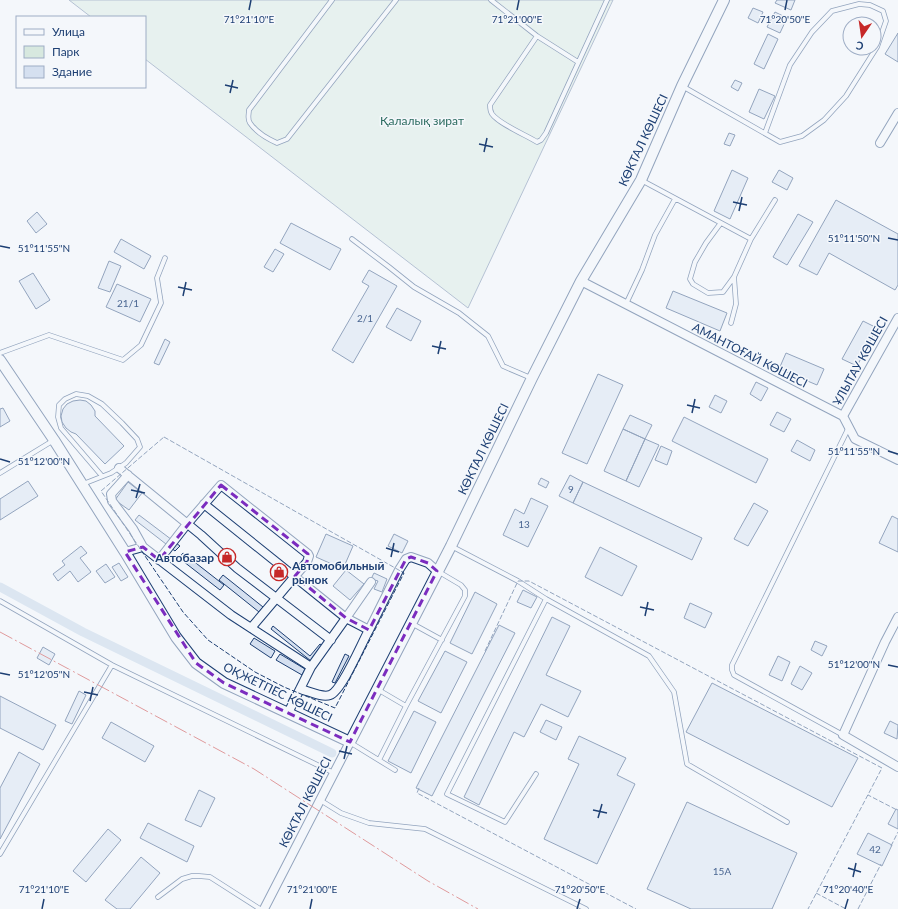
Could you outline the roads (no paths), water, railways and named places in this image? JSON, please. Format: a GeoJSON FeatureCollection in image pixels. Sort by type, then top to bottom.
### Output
{"type":"FeatureCollection","features":[{"type":"Feature","properties":{"kind":"street","name":"КӨКТАЛ КӨШЕСІ"},"geometry":{"type":"LineString","coordinates":[[264,909],[451,546],[532,378],[581,281],[641,180],[682,86],[724,0]]}},
{"type":"Feature","properties":{"kind":"street"},"geometry":{"type":"LineString","coordinates":[[880,143],[898,113]]}},
{"type":"Feature","properties":{"kind":"street","name":"АМАНТОҒАЙ КӨШЕСІ"},"geometry":{"type":"LineString","coordinates":[[581,281],[843,416]]}},
{"type":"Feature","properties":{"kind":"street","name":"ҰЛЫТАУ КӨШЕСІ"},"geometry":{"type":"LineString","coordinates":[[843,416],[898,318]]}},
{"type":"Feature","properties":{"kind":"street","name":"ОҚЖЕТПЕС КӨШЕСІ"},"geometry":{"type":"LineString","coordinates":[[0,360],[82,484],[176,637],[196,663],[224,683],[350,742]]}},
{"type":"Feature","properties":{"kind":"street"},"geometry":{"type":"LineString","coordinates":[[843,416],[855,439],[898,460]]}},
{"type":"Feature","properties":{"kind":"street"},"geometry":{"type":"LineString","coordinates":[[119,468],[187,524],[237,568],[331,640]]}},
{"type":"Feature","properties":{"kind":"street"},"geometry":{"type":"LineString","coordinates":[[128,475],[111,494],[112,500],[133,529],[143,547],[232,615],[311,667]]}},
{"type":"Feature","properties":{"kind":"street"},"geometry":{"type":"LineString","coordinates":[[159,560],[220,485],[309,556],[307,562],[251,628]]}},
{"type":"Feature","properties":{"kind":"street"},"geometry":{"type":"LineString","coordinates":[[204,504],[346,618],[369,630]]}},
{"type":"Feature","properties":{"kind":"street"},"geometry":{"type":"LineString","coordinates":[[125,552],[143,547]]}},
{"type":"Feature","properties":{"kind":"street"},"geometry":{"type":"LineString","coordinates":[[300,689],[324,696],[336,692],[345,678],[406,559],[411,557],[428,563],[437,572]]}},
{"type":"Feature","properties":{"kind":"street"},"geometry":{"type":"LineString","coordinates":[[288,713],[311,667],[371,582]]}},
{"type":"Feature","properties":{"kind":"street"},"geometry":{"type":"LineString","coordinates":[[898,617],[885,642],[843,735],[898,767]]}},
{"type":"Feature","properties":{"kind":"lane"},"geometry":{"type":"LineString","coordinates":[[332,0],[249,110],[248,118],[250,123],[266,138],[277,143],[287,139],[396,0]]}},
{"type":"Feature","properties":{"kind":"lane"},"geometry":{"type":"LineString","coordinates":[[491,0],[538,36],[578,62]]}},
{"type":"Feature","properties":{"kind":"lane"},"geometry":{"type":"LineString","coordinates":[[538,36],[490,105],[492,115],[504,124],[537,142],[541,140],[546,133],[607,0]]}},
{"type":"Feature","properties":{"kind":"lane"},"geometry":{"type":"LineString","coordinates":[[682,86],[780,142],[802,136],[824,120],[846,96],[877,47],[886,21],[883,11],[870,5],[859,4],[832,11],[812,32],[790,65],[765,133]]}},
{"type":"Feature","properties":{"kind":"lane"},"geometry":{"type":"LineString","coordinates":[[641,180],[720,224],[751,239]]}},
{"type":"Feature","properties":{"kind":"lane"},"geometry":{"type":"LineString","coordinates":[[626,304],[642,270],[655,235],[675,199]]}},
{"type":"Feature","properties":{"kind":"lane"},"geometry":{"type":"LineString","coordinates":[[720,224],[706,242],[695,262],[690,279],[693,284],[708,293],[722,292],[734,277],[751,239],[775,200]]}},
{"type":"Feature","properties":{"kind":"lane"},"geometry":{"type":"LineString","coordinates":[[352,239],[414,287],[460,313],[488,336],[503,366],[532,378]]}},
{"type":"Feature","properties":{"kind":"lane"},"geometry":{"type":"LineString","coordinates":[[0,353],[49,335],[123,360],[141,345],[161,303],[156,278],[165,258]]}},
{"type":"Feature","properties":{"kind":"lane"},"geometry":{"type":"LineString","coordinates":[[731,323],[736,304],[734,277]]}},
{"type":"Feature","properties":{"kind":"lane"},"geometry":{"type":"LineString","coordinates":[[82,484],[111,473],[119,468],[126,463],[140,447],[137,439],[102,404],[88,396],[76,394],[65,399],[59,405],[58,416],[61,428],[102,476]]}},
{"type":"Feature","properties":{"kind":"lane"},"geometry":{"type":"LineString","coordinates":[[843,735],[734,675],[732,665],[849,426]]}},
{"type":"Feature","properties":{"kind":"lane"},"geometry":{"type":"LineString","coordinates":[[0,474],[54,440]]}},
{"type":"Feature","properties":{"kind":"lane"},"geometry":{"type":"LineString","coordinates":[[451,546],[518,581],[546,599],[649,656],[674,692],[687,764],[787,822]]}},
{"type":"Feature","properties":{"kind":"lane"},"geometry":{"type":"LineString","coordinates":[[379,760],[465,596],[465,590],[461,585],[437,572]]}},
{"type":"Feature","properties":{"kind":"lane"},"geometry":{"type":"LineString","coordinates":[[536,774],[505,822],[447,794],[546,599]]}},
{"type":"Feature","properties":{"kind":"lane"},"geometry":{"type":"LineString","coordinates":[[0,601],[112,665],[334,772]]}},
{"type":"Feature","properties":{"kind":"lane"},"geometry":{"type":"LineString","coordinates":[[411,623],[442,640]]}},
{"type":"Feature","properties":{"kind":"lane"},"geometry":{"type":"LineString","coordinates":[[0,854],[112,665]]}},
{"type":"Feature","properties":{"kind":"lane"},"geometry":{"type":"LineString","coordinates":[[377,689],[406,706]]}},
{"type":"Feature","properties":{"kind":"lane"},"geometry":{"type":"LineString","coordinates":[[350,742],[395,770]]}},
{"type":"Feature","properties":{"kind":"lane"},"geometry":{"type":"LineString","coordinates":[[320,800],[341,813],[369,823],[425,829],[584,909]]}},
{"type":"Feature","properties":{"kind":"lane"},"geometry":{"type":"LineString","coordinates":[[158,897],[182,879],[192,876],[210,877],[260,909]]}},
{"type":"Feature","properties":{"kind":"waterway"},"geometry":{"type":"LineString","coordinates":[[0,587],[83,632],[332,753]]}},
{"type":"Feature","properties":{"kind":"place","name":"Автобазар"},"geometry":{"type":"Point","coordinates":[227,557]}},
{"type":"Feature","properties":{"kind":"place","name":"Автомобильный рынок"},"geometry":{"type":"Point","coordinates":[279,572]}},
{"type":"Feature","properties":{"kind":"park label","name":"Қалалық зират"},"geometry":{"type":"Point","coordinates":[422,120]}}]}
